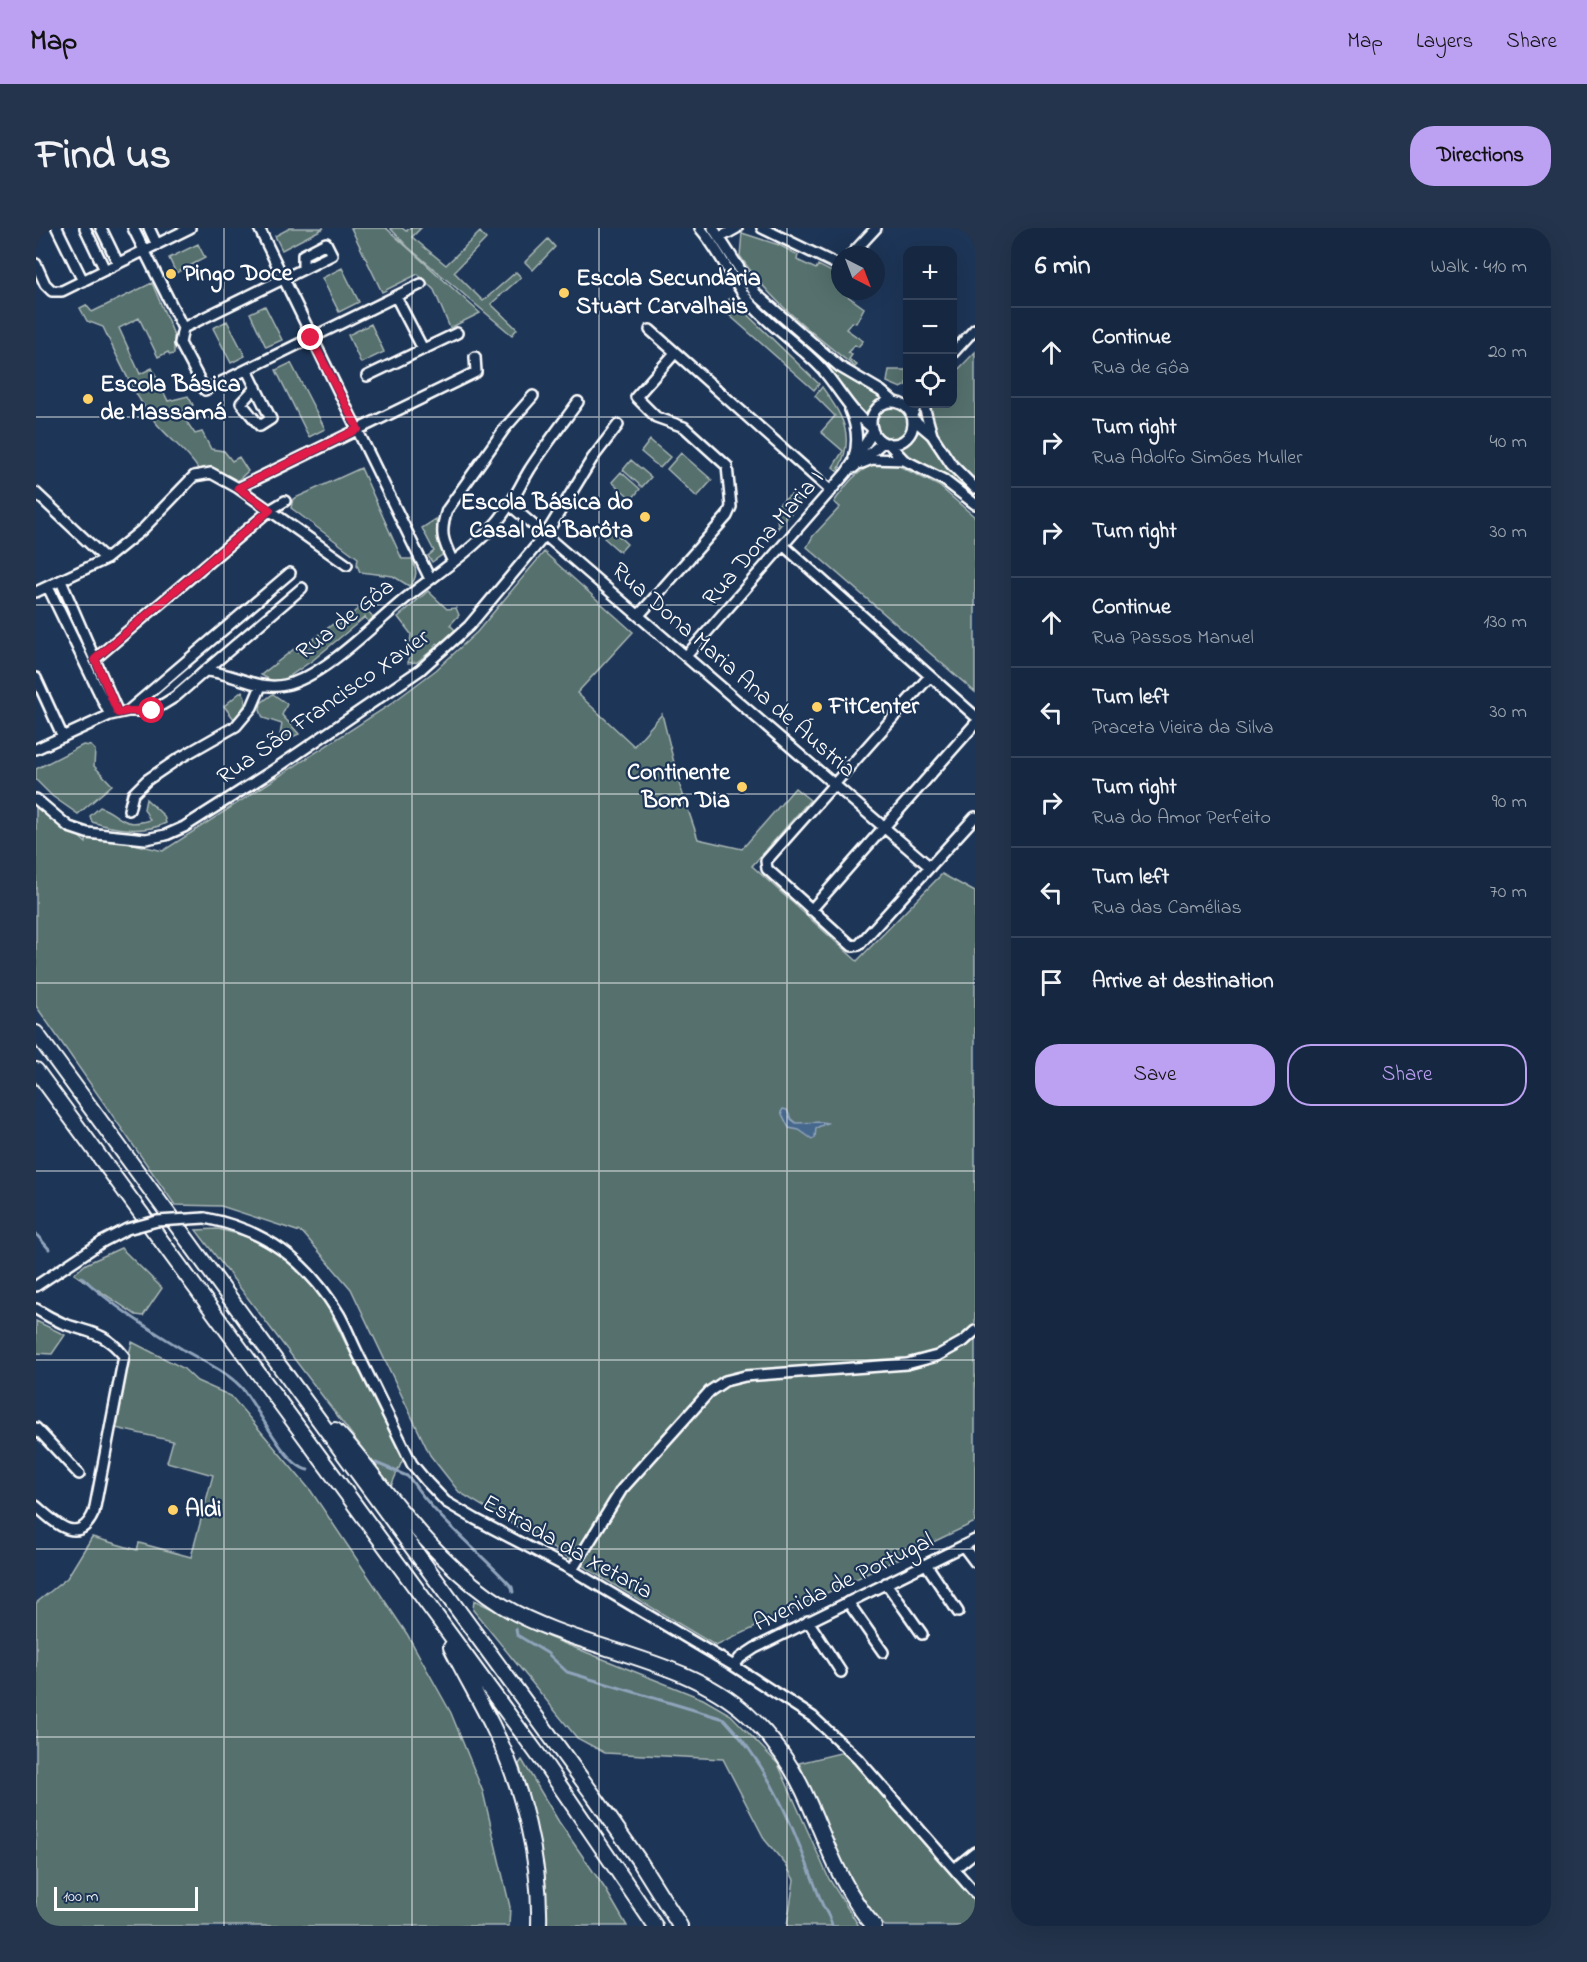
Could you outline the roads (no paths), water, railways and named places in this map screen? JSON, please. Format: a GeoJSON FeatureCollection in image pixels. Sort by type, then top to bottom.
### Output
{"type":"FeatureCollection","features":[{"type":"Feature","properties":{"kind":"highway"},"geometry":{"type":"LineString","coordinates":[[36,1033],[594,1796],[640,1862],[680,1926]]}},
{"type":"Feature","properties":{"kind":"highway"},"geometry":{"type":"LineString","coordinates":[[36,1070],[547,1767],[655,1926]]}},
{"type":"Feature","properties":{"kind":"highway"},"geometry":{"type":"LineString","coordinates":[[303,1399],[349,1444],[388,1495],[429,1542],[453,1566],[503,1606],[543,1625],[694,1680],[744,1711],[772,1739],[784,1756],[803,1790],[844,1882],[874,1926]]}},
{"type":"Feature","properties":{"kind":"highway"},"geometry":{"type":"LineString","coordinates":[[434,1613],[493,1726],[524,1808],[540,1899],[539,1926]]}},
{"type":"Feature","properties":{"kind":"street"},"geometry":{"type":"LineString","coordinates":[[57,228],[83,281]]}},
{"type":"Feature","properties":{"kind":"street"},"geometry":{"type":"LineString","coordinates":[[85,228],[105,270]]}},
{"type":"Feature","properties":{"kind":"street"},"geometry":{"type":"LineString","coordinates":[[101,228],[118,263]]}},
{"type":"Feature","properties":{"kind":"street"},"geometry":{"type":"LineString","coordinates":[[134,228],[183,328],[180,343],[205,390],[421,284]]}},
{"type":"Feature","properties":{"kind":"street"},"geometry":{"type":"LineString","coordinates":[[149,228],[157,244]]}},
{"type":"Feature","properties":{"kind":"street"},"geometry":{"type":"LineString","coordinates":[[259,228],[430,579]]}},
{"type":"Feature","properties":{"kind":"street"},"geometry":{"type":"LineString","coordinates":[[700,228],[710,239],[733,281],[752,305],[820,367],[848,406],[904,460],[944,480],[975,504]]}},
{"type":"Feature","properties":{"kind":"street"},"geometry":{"type":"LineString","coordinates":[[713,228],[756,294],[840,367],[906,407],[932,435],[951,464],[975,488]]}},
{"type":"Feature","properties":{"kind":"street"},"geometry":{"type":"LineString","coordinates":[[719,238],[736,228]]}},
{"type":"Feature","properties":{"kind":"street"},"geometry":{"type":"LineString","coordinates":[[762,228],[831,262]]}},
{"type":"Feature","properties":{"kind":"street"},"geometry":{"type":"LineString","coordinates":[[859,246],[876,228]]}},
{"type":"Feature","properties":{"kind":"street"},"geometry":{"type":"LineString","coordinates":[[36,267],[45,284],[52,291],[62,291],[184,229]]}},
{"type":"Feature","properties":{"kind":"street"},"geometry":{"type":"LineString","coordinates":[[183,328],[303,269]]}},
{"type":"Feature","properties":{"kind":"street"},"geometry":{"type":"LineString","coordinates":[[396,297],[423,349]]}},
{"type":"Feature","properties":{"kind":"street"},"geometry":{"type":"LineString","coordinates":[[957,349],[975,329]]}},
{"type":"Feature","properties":{"kind":"street"},"geometry":{"type":"LineString","coordinates":[[650,330],[831,491]]}},
{"type":"Feature","properties":{"kind":"street"},"geometry":{"type":"LineString","coordinates":[[367,376],[457,333]]}},
{"type":"Feature","properties":{"kind":"street"},"geometry":{"type":"LineString","coordinates":[[639,615],[727,516],[731,507],[727,466],[684,427],[656,417],[636,397],[675,352]]}},
{"type":"Feature","properties":{"kind":"street"},"geometry":{"type":"LineString","coordinates":[[238,488],[476,372],[475,357]]}},
{"type":"Feature","properties":{"kind":"street"},"geometry":{"type":"LineString","coordinates":[[247,370],[256,387]]}},
{"type":"Feature","properties":{"kind":"street"},"geometry":{"type":"LineString","coordinates":[[453,562],[443,540],[442,525],[447,510],[505,428],[533,396]]}},
{"type":"Feature","properties":{"kind":"street"},"geometry":{"type":"LineString","coordinates":[[872,430],[871,421],[876,409],[887,402],[896,402],[903,398]]}},
{"type":"Feature","properties":{"kind":"street","name":"Rua de Gôa"},"geometry":{"type":"LineString","coordinates":[[205,671],[217,671],[261,686],[283,686],[300,681],[325,665],[453,562],[496,523],[578,402]]}},
{"type":"Feature","properties":{"kind":"street","name":"Rua Dona Maria I"},"geometry":{"type":"LineString","coordinates":[[846,473],[855,456],[858,439],[855,421],[848,406]]}},
{"type":"Feature","properties":{"kind":"street"},"geometry":{"type":"LineString","coordinates":[[886,443],[899,443],[909,436],[915,408]]}},
{"type":"Feature","properties":{"kind":"street"},"geometry":{"type":"LineString","coordinates":[[925,408],[932,435]]}},
{"type":"Feature","properties":{"kind":"street","name":"Rua São Francisco Xavier"},"geometry":{"type":"LineString","coordinates":[[36,799],[69,827],[87,833],[146,839],[166,835],[184,827],[292,758],[420,670],[469,626],[546,534],[592,459],[618,426]]}},
{"type":"Feature","properties":{"kind":"street","name":"Rua Dona Maria I"},"geometry":{"type":"LineString","coordinates":[[686,657],[846,473],[872,430]]}},
{"type":"Feature","properties":{"kind":"street","name":"Rua Dona Maria I"},"geometry":{"type":"LineString","coordinates":[[846,473],[886,443]]}},
{"type":"Feature","properties":{"kind":"street","name":"Rua Dona Maria I"},"geometry":{"type":"LineString","coordinates":[[858,464],[872,459],[904,460]]}},
{"type":"Feature","properties":{"kind":"street"},"geometry":{"type":"LineString","coordinates":[[36,592],[106,560],[143,529],[194,476],[211,473],[238,488],[347,565]]}},
{"type":"Feature","properties":{"kind":"street"},"geometry":{"type":"LineString","coordinates":[[36,493],[106,560]]}},
{"type":"Feature","properties":{"kind":"street"},"geometry":{"type":"LineString","coordinates":[[95,659],[270,510],[285,501]]}},
{"type":"Feature","properties":{"kind":"street","name":"Rua Dona Maria Ana de Áustria"},"geometry":{"type":"LineString","coordinates":[[510,505],[930,867]]}},
{"type":"Feature","properties":{"kind":"street"},"geometry":{"type":"LineString","coordinates":[[784,546],[975,716]]}},
{"type":"Feature","properties":{"kind":"street"},"geometry":{"type":"LineString","coordinates":[[128,711],[290,573]]}},
{"type":"Feature","properties":{"kind":"street"},"geometry":{"type":"LineString","coordinates":[[61,580],[95,659],[114,714]]}},
{"type":"Feature","properties":{"kind":"street"},"geometry":{"type":"LineString","coordinates":[[48,587],[114,714]]}},
{"type":"Feature","properties":{"kind":"street"},"geometry":{"type":"LineString","coordinates":[[36,749],[114,714],[128,711],[152,711],[175,697],[302,588]]}},
{"type":"Feature","properties":{"kind":"street"},"geometry":{"type":"LineString","coordinates":[[930,676],[835,786],[766,861],[767,869],[852,946],[859,945],[975,817]]}},
{"type":"Feature","properties":{"kind":"street"},"geometry":{"type":"LineString","coordinates":[[36,678],[63,736]]}},
{"type":"Feature","properties":{"kind":"street"},"geometry":{"type":"LineString","coordinates":[[129,810],[133,794],[147,780],[178,759],[236,726],[252,707],[261,686]]}},
{"type":"Feature","properties":{"kind":"street"},"geometry":{"type":"LineString","coordinates":[[811,910],[975,724]]}},
{"type":"Feature","properties":{"kind":"street","name":"Estrada da Xetaria"},"geometry":{"type":"LineString","coordinates":[[36,1286],[102,1242],[127,1229],[158,1221],[205,1218],[244,1228],[269,1240],[305,1269],[324,1292],[340,1316],[412,1464],[446,1502],[572,1570],[734,1666],[813,1717],[842,1743],[912,1819],[975,1893]]}},
{"type":"Feature","properties":{"kind":"street"},"geometry":{"type":"LineString","coordinates":[[36,1309],[62,1323],[93,1331],[115,1345],[124,1356],[94,1512],[90,1521],[81,1528],[70,1530],[55,1523],[36,1506]]}},
{"type":"Feature","properties":{"kind":"street"},"geometry":{"type":"LineString","coordinates":[[572,1570],[622,1489],[710,1391],[725,1381],[745,1376],[907,1364],[937,1356],[964,1341],[975,1331]]}},
{"type":"Feature","properties":{"kind":"street"},"geometry":{"type":"LineString","coordinates":[[36,1428],[79,1474]]}},
{"type":"Feature","properties":{"kind":"street","name":"Avenida de Portugal"},"geometry":{"type":"LineString","coordinates":[[734,1666],[740,1658],[755,1648],[975,1540]]}},
{"type":"Feature","properties":{"kind":"street"},"geometry":{"type":"LineString","coordinates":[[963,1546],[975,1562]]}},
{"type":"Feature","properties":{"kind":"street"},"geometry":{"type":"LineString","coordinates":[[926,1564],[958,1612]]}},
{"type":"Feature","properties":{"kind":"street"},"geometry":{"type":"LineString","coordinates":[[886,1583],[922,1634]]}},
{"type":"Feature","properties":{"kind":"street"},"geometry":{"type":"LineString","coordinates":[[848,1602],[884,1652]]}},
{"type":"Feature","properties":{"kind":"street"},"geometry":{"type":"LineString","coordinates":[[808,1622],[841,1671]]}},
{"type":"Feature","properties":{"kind":"street"},"geometry":{"type":"LineString","coordinates":[[954,1869],[975,1852]]}},
{"type":"Feature","properties":{"kind":"street","name":"Estrada da Xetaria"},"geometry":{"type":"LineString","coordinates":[[961,1878],[975,1885]]}},
{"type":"Feature","properties":{"kind":"water"},"geometry":{"type":"Polygon","coordinates":[[[783,1109],[787,1110],[791,1119],[796,1123],[827,1123],[816,1128],[815,1138],[812,1139],[799,1130],[789,1128],[781,1112],[783,1109]]]}},
{"type":"Feature","properties":{"kind":"waterway"},"geometry":{"type":"LineString","coordinates":[[36,1234],[49,1249]]}},
{"type":"Feature","properties":{"kind":"waterway"},"geometry":{"type":"LineString","coordinates":[[82,1277],[130,1316],[234,1380],[247,1395],[280,1446],[299,1466],[308,1470]]}},
{"type":"Feature","properties":{"kind":"waterway"},"geometry":{"type":"LineString","coordinates":[[376,1463],[407,1476],[434,1509],[512,1587],[513,1592]]}},
{"type":"Feature","properties":{"kind":"waterway"},"geometry":{"type":"LineString","coordinates":[[516,1629],[517,1635],[547,1653],[567,1672],[724,1719],[757,1760],[770,1782],[793,1828],[832,1926]]}},
{"type":"Feature","properties":{"kind":"place","name":"Pingo Doce"},"geometry":{"type":"Point","coordinates":[171,274]}},
{"type":"Feature","properties":{"kind":"place","name":"Escola Secundária Stuart Carvalhais"},"geometry":{"type":"Point","coordinates":[564,293]}},
{"type":"Feature","properties":{"kind":"place","name":"Escola Básica de Massamá"},"geometry":{"type":"Point","coordinates":[88,399]}},
{"type":"Feature","properties":{"kind":"place","name":"Escola Básica do Casal da Barôta"},"geometry":{"type":"Point","coordinates":[645,517]}},
{"type":"Feature","properties":{"kind":"place","name":"FitCenter"},"geometry":{"type":"Point","coordinates":[817,707]}},
{"type":"Feature","properties":{"kind":"place","name":"Continente Bom Dia"},"geometry":{"type":"Point","coordinates":[742,787]}},
{"type":"Feature","properties":{"kind":"place","name":"Aldi"},"geometry":{"type":"Point","coordinates":[173,1510]}}]}
